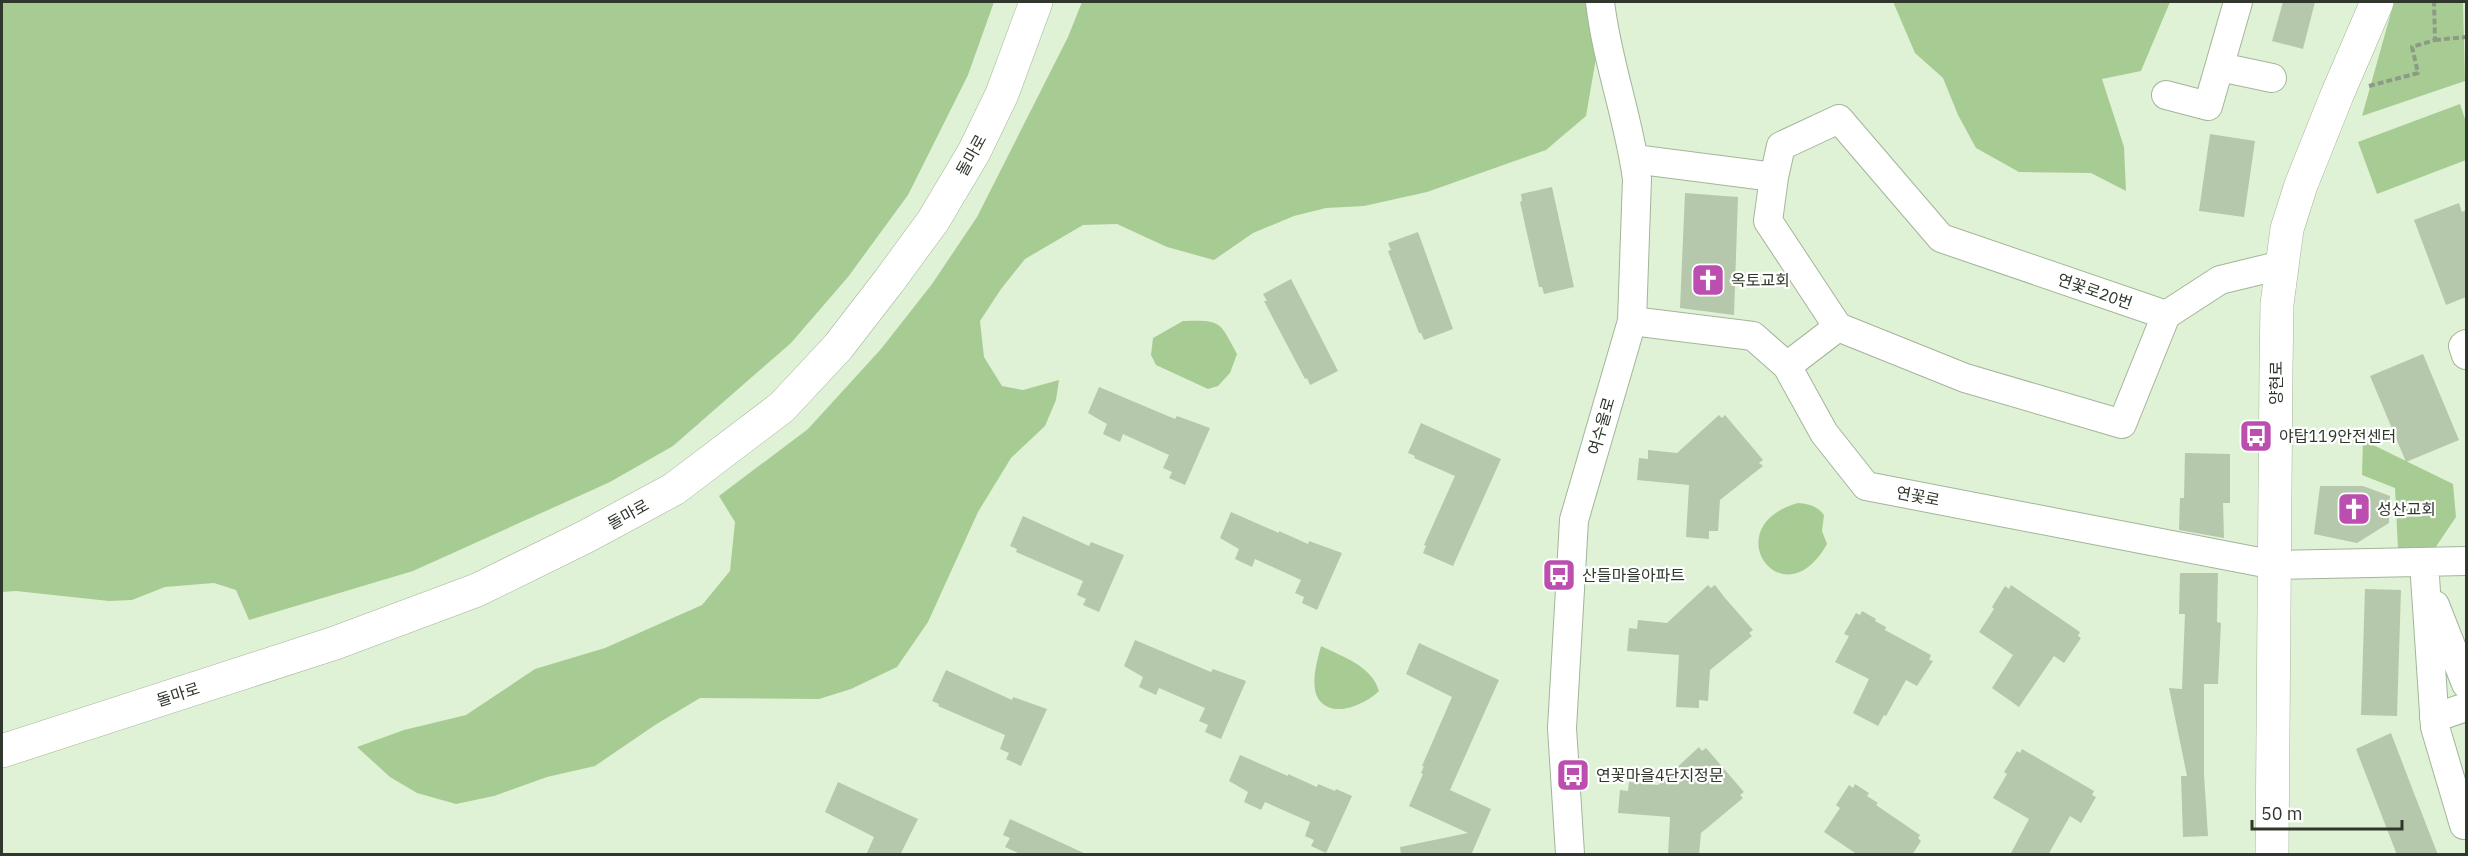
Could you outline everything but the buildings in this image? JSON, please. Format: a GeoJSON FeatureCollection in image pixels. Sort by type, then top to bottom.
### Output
{"type":"FeatureCollection","features":[{"type":"Feature","properties":{"kind":"main road","name":"돌마로"},"geometry":{"type":"LineString","coordinates":[[2,751],[335,643],[477,590],[585,537],[674,489],[782,407],[838,347],[889,281],[933,220],[974,152],[1002,94],[1036,2]]}},
{"type":"Feature","properties":{"kind":"main road","name":"양현로"},"geometry":{"type":"LineString","coordinates":[[2272,855],[2277,304],[2287,229],[2301,185],[2338,90],[2377,2]]}},
{"type":"Feature","properties":{"kind":"street","name":"여수울로"},"geometry":{"type":"LineString","coordinates":[[1570,855],[1562,728],[1574,520],[1632,321],[1637,179],[1605,39],[1600,2]]}},
{"type":"Feature","properties":{"kind":"street"},"geometry":{"type":"LineString","coordinates":[[2166,95],[2208,106],[2238,2]]}},
{"type":"Feature","properties":{"kind":"street"},"geometry":{"type":"LineString","coordinates":[[2220,67],[2272,78]]}},
{"type":"Feature","properties":{"kind":"street","name":"연꽃로20번"},"geometry":{"type":"LineString","coordinates":[[1774,177],[1781,146],[1839,119],[1941,238],[2166,315]]}},
{"type":"Feature","properties":{"kind":"street"},"geometry":{"type":"LineString","coordinates":[[1634,159],[1774,177],[1768,221],[1838,327],[1965,378],[2122,424],[2166,315],[2220,280],[2282,265]]}},
{"type":"Feature","properties":{"kind":"street","name":"연꽃로"},"geometry":{"type":"LineString","coordinates":[[1632,321],[1753,336],[1787,366],[1824,433],[1866,486],[2275,565],[2425,572],[2466,561]]}},
{"type":"Feature","properties":{"kind":"street"},"geometry":{"type":"LineString","coordinates":[[1787,366],[1838,327]]}},
{"type":"Feature","properties":{"kind":"street"},"geometry":{"type":"LineString","coordinates":[[2466,344],[2463,346],[2466,355]]}},
{"type":"Feature","properties":{"kind":"street"},"geometry":{"type":"LineString","coordinates":[[2425,572],[2466,684]]}},
{"type":"Feature","properties":{"kind":"street"},"geometry":{"type":"LineString","coordinates":[[2425,572],[2434,727],[2464,825],[2466,824]]}},
{"type":"Feature","properties":{"kind":"street"},"geometry":{"type":"LineString","coordinates":[[2434,718],[2466,707]]}},
{"type":"Feature","properties":{"kind":"path"},"geometry":{"type":"LineString","coordinates":[[2434,2],[2435,40]]}},
{"type":"Feature","properties":{"kind":"path"},"geometry":{"type":"LineString","coordinates":[[2338,90],[2377,85],[2418,73],[2412,47],[2435,40],[2466,37]]}},
{"type":"Feature","properties":{"kind":"green space"},"geometry":{"type":"Polygon","coordinates":[[[2,2],[994,2],[968,75],[908,195],[848,277],[791,343],[673,446],[610,482],[413,571],[249,620],[236,590],[214,583],[165,587],[132,600],[109,601],[16,591],[2,592],[2,2]]]}},
{"type":"Feature","properties":{"kind":"green space"},"geometry":{"type":"Polygon","coordinates":[[[1082,2],[1588,2],[1596,58],[1586,116],[1546,150],[1427,192],[1364,206],[1326,208],[1294,216],[1253,233],[1214,260],[1167,247],[1117,224],[1083,225],[1025,259],[1001,289],[980,321],[984,357],[1002,386],[1023,390],[1059,380],[1056,400],[1045,426],[1011,458],[978,512],[928,622],[897,667],[851,689],[819,699],[700,698],[595,766],[547,777],[494,796],[456,804],[417,793],[390,777],[357,747],[404,730],[466,715],[535,669],[605,648],[702,605],[730,571],[735,522],[719,496],[808,429],[881,349],[932,284],[977,217],[1068,37],[1082,2]]]}},
{"type":"Feature","properties":{"kind":"green space"},"geometry":{"type":"Polygon","coordinates":[[[1895,2],[2170,2],[2141,71],[2102,79],[2124,147],[2126,191],[2091,173],[2019,172],[1976,148],[1958,115],[1943,78],[1915,53],[1895,2]]]}},
{"type":"Feature","properties":{"kind":"green space"},"geometry":{"type":"Polygon","coordinates":[[[2394,2],[2463,2],[2465,81],[2362,116],[2394,2]]]}},
{"type":"Feature","properties":{"kind":"green space"},"geometry":{"type":"Polygon","coordinates":[[[2460,104],[2466,122],[2466,160],[2377,194],[2358,142],[2460,104]]]}},
{"type":"Feature","properties":{"kind":"green space"},"geometry":{"type":"Polygon","coordinates":[[[1183,321],[1205,321],[1218,325],[1237,354],[1230,373],[1218,386],[1208,389],[1156,365],[1151,355],[1153,338],[1183,321]]]}},
{"type":"Feature","properties":{"kind":"green space"},"geometry":{"type":"Polygon","coordinates":[[[2363,440],[2453,484],[2456,517],[2433,551],[2398,549],[2395,488],[2362,475],[2363,440]]]}},
{"type":"Feature","properties":{"kind":"green space"},"geometry":{"type":"Polygon","coordinates":[[[1798,503],[1813,506],[1824,515],[1822,531],[1827,544],[1810,566],[1792,574],[1776,572],[1764,562],[1759,547],[1761,530],[1773,515],[1798,503]]]}},
{"type":"Feature","properties":{"kind":"green space"},"geometry":{"type":"Polygon","coordinates":[[[1321,646],[1356,663],[1370,675],[1379,691],[1367,700],[1351,707],[1334,709],[1326,706],[1317,696],[1314,682],[1321,646]]]}},
{"type":"Feature","properties":{"kind":"place","name":"옥토교회"},"geometry":{"type":"Point","coordinates":[1708,280]}},
{"type":"Feature","properties":{"kind":"place","name":"야탑119안전센터"},"geometry":{"type":"Point","coordinates":[2256,436]}},
{"type":"Feature","properties":{"kind":"place","name":"성산교회"},"geometry":{"type":"Point","coordinates":[2354,509]}},
{"type":"Feature","properties":{"kind":"place","name":"산들마을아파트"},"geometry":{"type":"Point","coordinates":[1559,575]}},
{"type":"Feature","properties":{"kind":"place","name":"연꽃마을4단지정문"},"geometry":{"type":"Point","coordinates":[1573,775]}}]}
